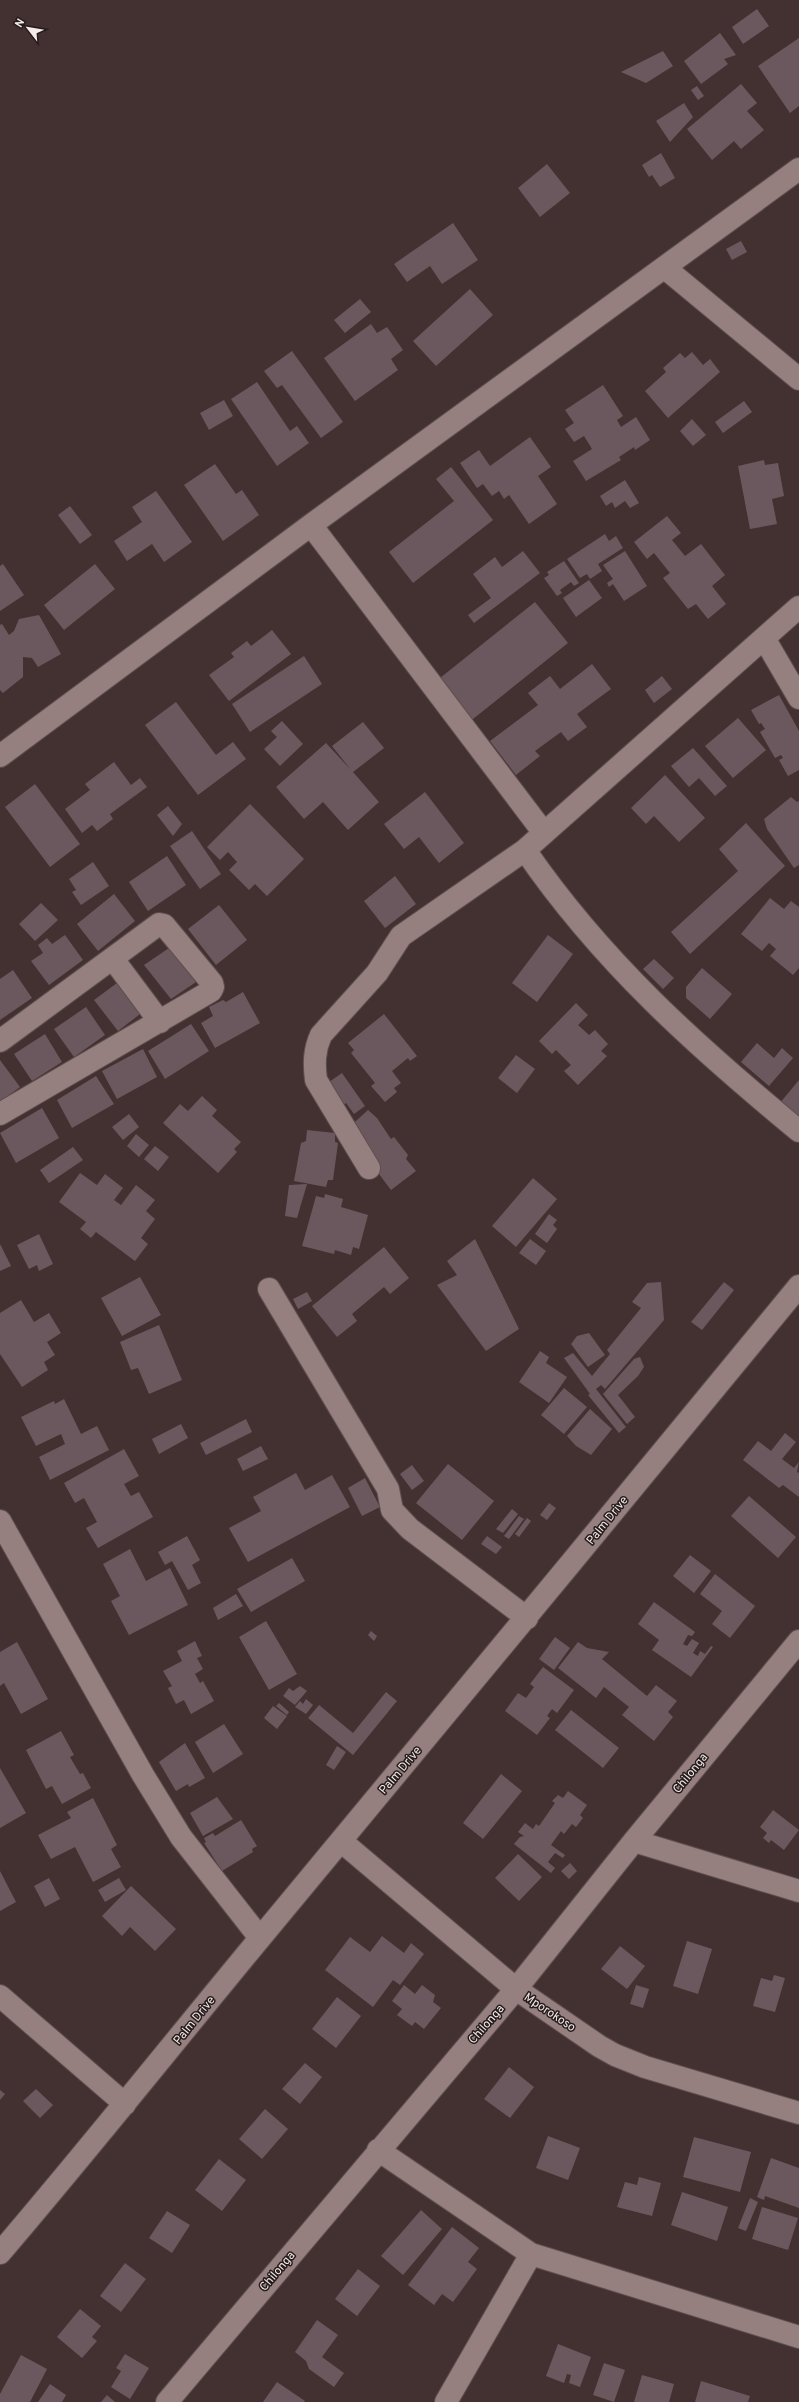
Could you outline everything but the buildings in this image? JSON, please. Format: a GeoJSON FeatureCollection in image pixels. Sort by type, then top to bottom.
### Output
{"type":"FeatureCollection","features":[{"type":"Feature","properties":{"kind":"street"},"geometry":{"type":"LineString","coordinates":[[0,756],[311,524],[665,268],[799,169]]}},
{"type":"Feature","properties":{"kind":"street"},"geometry":{"type":"LineString","coordinates":[[665,268],[799,379]]}},
{"type":"Feature","properties":{"kind":"street"},"geometry":{"type":"LineString","coordinates":[[311,524],[544,833]]}},
{"type":"Feature","properties":{"kind":"street"},"geometry":{"type":"LineString","coordinates":[[369,1168],[316,1080],[314,1063],[316,1045],[321,1035],[377,972],[401,936],[525,850],[799,607]]}},
{"type":"Feature","properties":{"kind":"street"},"geometry":{"type":"LineString","coordinates":[[764,638],[799,698]]}},
{"type":"Feature","properties":{"kind":"street"},"geometry":{"type":"LineString","coordinates":[[525,850],[568,908],[650,1001],[696,1044],[799,1131]]}},
{"type":"Feature","properties":{"kind":"street"},"geometry":{"type":"LineString","coordinates":[[0,1041],[156,926],[164,925],[212,983],[211,991],[0,1114]]}},
{"type":"Feature","properties":{"kind":"street"},"geometry":{"type":"LineString","coordinates":[[113,959],[160,1022]]}},
{"type":"Feature","properties":{"kind":"street","name":"Palm Drive"},"geometry":{"type":"LineString","coordinates":[[0,2253],[126,2104],[260,1938],[527,1618],[799,1286]]}},
{"type":"Feature","properties":{"kind":"street"},"geometry":{"type":"LineString","coordinates":[[269,1289],[388,1488],[392,1510],[410,1529],[527,1618]]}},
{"type":"Feature","properties":{"kind":"street"},"geometry":{"type":"LineString","coordinates":[[0,1521],[143,1775],[177,1830],[217,1885],[260,1938]]}},
{"type":"Feature","properties":{"kind":"street","name":"Chilonga"},"geometry":{"type":"LineString","coordinates":[[167,2402],[378,2150],[516,1989],[634,1841],[799,1641]]}},
{"type":"Feature","properties":{"kind":"street","name":"Mporokoso"},"geometry":{"type":"LineString","coordinates":[[341,1841],[516,1989],[615,2055],[645,2066],[799,2113]]}},
{"type":"Feature","properties":{"kind":"street"},"geometry":{"type":"LineString","coordinates":[[634,1841],[799,1891]]}},
{"type":"Feature","properties":{"kind":"street"},"geometry":{"type":"LineString","coordinates":[[0,1996],[126,2104]]}},
{"type":"Feature","properties":{"kind":"street"},"geometry":{"type":"LineString","coordinates":[[378,2150],[531,2254],[799,2337]]}},
{"type":"Feature","properties":{"kind":"street"},"geometry":{"type":"LineString","coordinates":[[446,2402],[531,2254]]}}]}
